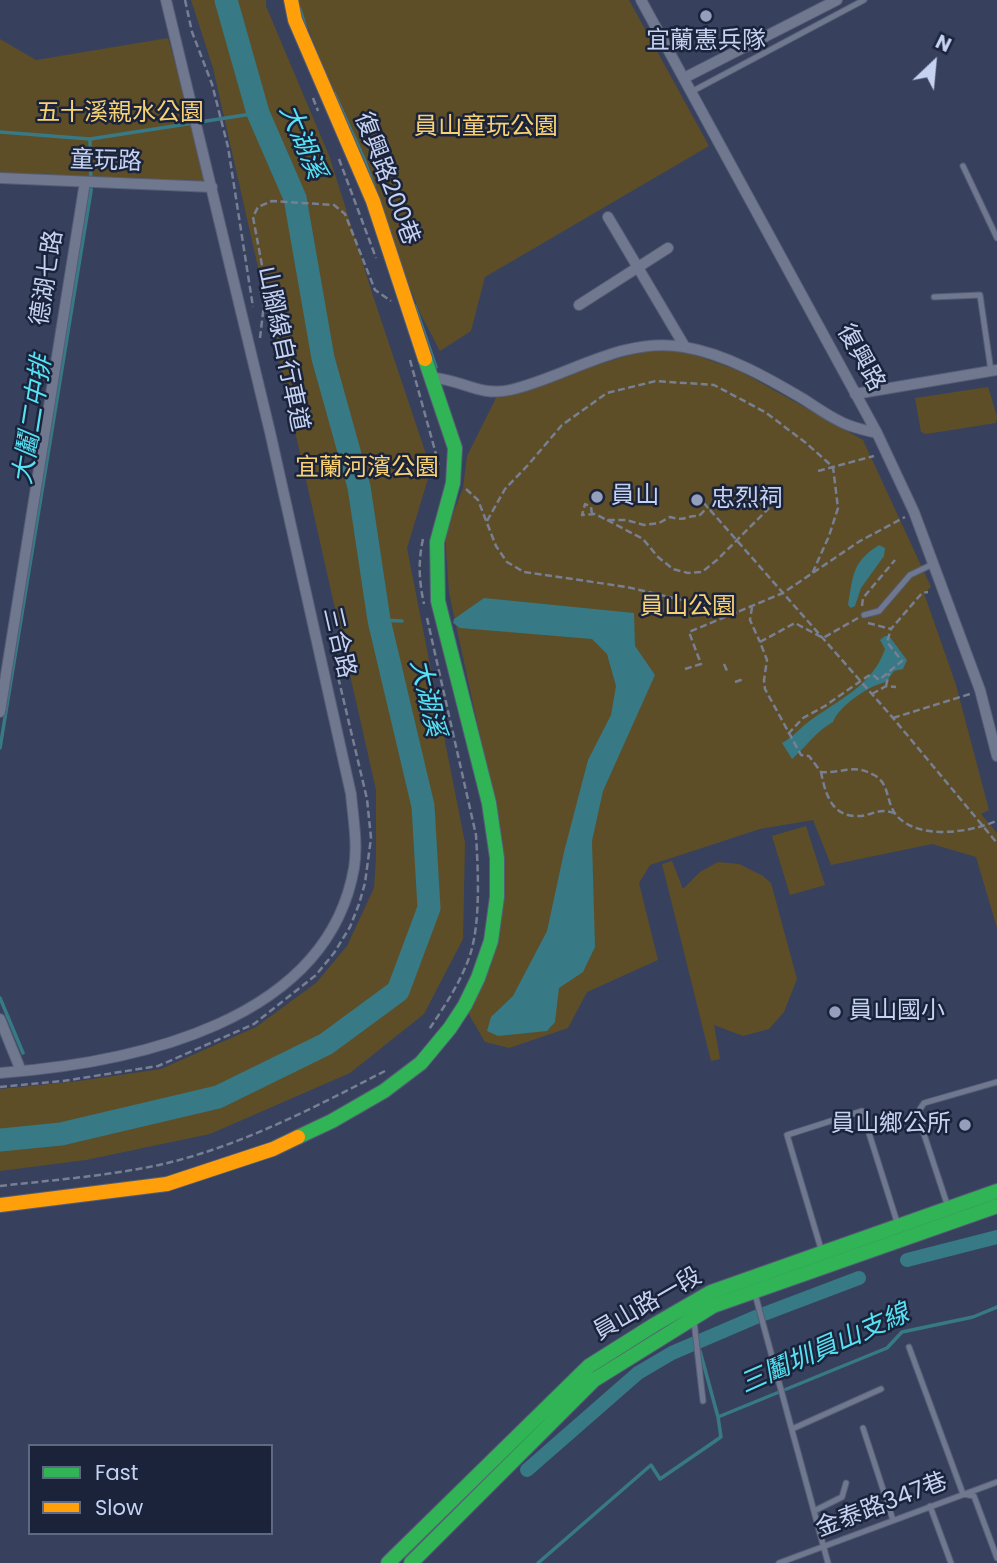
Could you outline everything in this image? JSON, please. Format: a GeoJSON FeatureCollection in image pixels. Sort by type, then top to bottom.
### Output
{"type":"FeatureCollection","features":[{"type":"Feature","properties":{"kind":"street","name":"三合路"},"geometry":{"type":"LineString","coordinates":[[0,1073],[101,1061],[178,1040],[229,1018],[271,995],[308,963],[324,943],[340,916],[354,867],[355,833],[351,793],[270,432],[166,0]]}},
{"type":"Feature","properties":{"kind":"street","name":"復興路200巷"},"geometry":{"type":"LineString","coordinates":[[0,1205],[167,1184],[272,1149],[332,1121],[384,1091],[421,1063],[465,1005],[491,941],[497,897],[497,858],[489,803],[438,601],[437,542],[453,483],[455,448],[373,201],[299,32],[291,0]]}},
{"type":"Feature","properties":{"kind":"street","name":"復興路"},"geometry":{"type":"LineString","coordinates":[[641,0],[877,433],[914,512],[979,690],[997,756]]}},
{"type":"Feature","properties":{"kind":"street"},"geometry":{"type":"LineString","coordinates":[[684,78],[837,0]]}},
{"type":"Feature","properties":{"kind":"street","name":"童玩路"},"geometry":{"type":"LineString","coordinates":[[0,178],[212,187]]}},
{"type":"Feature","properties":{"kind":"street","name":"德湖七路"},"geometry":{"type":"LineString","coordinates":[[0,712],[85,182]]}},
{"type":"Feature","properties":{"kind":"street"},"geometry":{"type":"LineString","coordinates":[[608,217],[684,347]]}},
{"type":"Feature","properties":{"kind":"street"},"geometry":{"type":"LineString","coordinates":[[579,305],[668,248]]}},
{"type":"Feature","properties":{"kind":"street"},"geometry":{"type":"LineString","coordinates":[[433,378],[448,378],[475,391],[508,391],[599,358],[638,348],[664,345],[684,347],[711,354],[774,382],[848,426],[877,433]]}},
{"type":"Feature","properties":{"kind":"street"},"geometry":{"type":"LineString","coordinates":[[855,394],[994,371]]}},
{"type":"Feature","properties":{"kind":"street"},"geometry":{"type":"LineString","coordinates":[[0,1019],[21,1071]]}},
{"type":"Feature","properties":{"kind":"street","name":"員山路一段"},"geometry":{"type":"LineString","coordinates":[[390,1562],[589,1366],[654,1325],[711,1292],[997,1191]]}},
{"type":"Feature","properties":{"kind":"street","name":"員山路一段"},"geometry":{"type":"LineString","coordinates":[[411,1563],[594,1380],[713,1306],[997,1206]]}},
{"type":"Feature","properties":{"kind":"lane"},"geometry":{"type":"LineString","coordinates":[[691,92],[864,0]]}},
{"type":"Feature","properties":{"kind":"lane"},"geometry":{"type":"LineString","coordinates":[[964,166],[997,238]]}},
{"type":"Feature","properties":{"kind":"lane"},"geometry":{"type":"LineString","coordinates":[[934,297],[980,295],[994,371]]}},
{"type":"Feature","properties":{"kind":"lane"},"geometry":{"type":"LineString","coordinates":[[864,615],[879,611],[910,575],[933,564]]}},
{"type":"Feature","properties":{"kind":"lane"},"geometry":{"type":"LineString","coordinates":[[948,1208],[919,1119],[920,1109],[925,1103],[997,1082]]}},
{"type":"Feature","properties":{"kind":"lane"},"geometry":{"type":"LineString","coordinates":[[822,1253],[786,1135],[862,1111],[898,1225]]}},
{"type":"Feature","properties":{"kind":"lane"},"geometry":{"type":"LineString","coordinates":[[754,1291],[828,1563]]}},
{"type":"Feature","properties":{"kind":"lane"},"geometry":{"type":"LineString","coordinates":[[694,1318],[703,1401]]}},
{"type":"Feature","properties":{"kind":"lane"},"geometry":{"type":"LineString","coordinates":[[909,1347],[963,1494],[974,1496],[997,1558]]}},
{"type":"Feature","properties":{"kind":"lane"},"geometry":{"type":"LineString","coordinates":[[792,1429],[881,1389]]}},
{"type":"Feature","properties":{"kind":"lane"},"geometry":{"type":"LineString","coordinates":[[863,1429],[893,1520]]}},
{"type":"Feature","properties":{"kind":"lane","name":"金泰路347巷"},"geometry":{"type":"LineString","coordinates":[[779,1563],[997,1482]]}},
{"type":"Feature","properties":{"kind":"lane"},"geometry":{"type":"LineString","coordinates":[[814,1511],[842,1497],[846,1483]]}},
{"type":"Feature","properties":{"kind":"lane"},"geometry":{"type":"LineString","coordinates":[[930,1506],[951,1563]]}},
{"type":"Feature","properties":{"kind":"path","name":"山腳線自行車道"},"geometry":{"type":"LineString","coordinates":[[185,0],[192,32],[212,83],[228,148],[260,344]]}},
{"type":"Feature","properties":{"kind":"path"},"geometry":{"type":"LineString","coordinates":[[311,94],[321,116]]}},
{"type":"Feature","properties":{"kind":"path"},"geometry":{"type":"LineString","coordinates":[[336,152],[379,264]]}},
{"type":"Feature","properties":{"kind":"path"},"geometry":{"type":"LineString","coordinates":[[263,349],[260,337],[266,287],[253,217],[257,207],[272,201],[334,205],[345,215],[375,290],[393,302],[388,289]]}},
{"type":"Feature","properties":{"kind":"path"},"geometry":{"type":"LineString","coordinates":[[487,520],[505,489],[562,425],[607,393],[656,381],[714,385],[765,412],[832,467],[838,508],[812,574]]}},
{"type":"Feature","properties":{"kind":"path"},"geometry":{"type":"LineString","coordinates":[[818,471],[874,456]]}},
{"type":"Feature","properties":{"kind":"path"},"geometry":{"type":"LineString","coordinates":[[463,487],[478,500],[496,546],[507,562],[524,572],[627,587],[737,613]]}},
{"type":"Feature","properties":{"kind":"path"},"geometry":{"type":"LineString","coordinates":[[703,502],[861,681],[997,843]]}},
{"type":"Feature","properties":{"kind":"path"},"geometry":{"type":"LineString","coordinates":[[607,520],[626,520],[644,525],[659,523],[670,517],[682,520],[699,516],[708,508]]}},
{"type":"Feature","properties":{"kind":"path"},"geometry":{"type":"LineString","coordinates":[[592,514],[599,515],[643,539],[658,557],[673,569],[688,573],[702,572],[717,560],[769,508]]}},
{"type":"Feature","properties":{"kind":"path"},"geometry":{"type":"LineString","coordinates":[[685,670],[701,664],[689,632],[783,593],[860,541],[914,512]]}},
{"type":"Feature","properties":{"kind":"path"},"geometry":{"type":"LineString","coordinates":[[752,607],[750,620],[767,660],[765,689],[801,755],[809,756],[821,772],[825,792],[834,808],[857,817],[884,810],[894,813],[912,826],[953,833],[983,827],[996,821]]}},
{"type":"Feature","properties":{"kind":"path"},"geometry":{"type":"LineString","coordinates":[[823,638],[864,615]]}},
{"type":"Feature","properties":{"kind":"path"},"geometry":{"type":"LineString","coordinates":[[760,642],[795,623],[823,638]]}},
{"type":"Feature","properties":{"kind":"path"},"geometry":{"type":"LineString","coordinates":[[789,734],[803,718],[825,706],[843,691],[868,676],[873,675],[879,680],[902,661],[887,642],[891,629]]}},
{"type":"Feature","properties":{"kind":"path"},"geometry":{"type":"LineString","coordinates":[[0,1087],[64,1081],[158,1066],[168,1062],[254,1024],[316,975],[334,953],[350,927],[359,904],[365,883],[371,838],[367,799],[334,658]]}},
{"type":"Feature","properties":{"kind":"path"},"geometry":{"type":"LineString","coordinates":[[724,664],[728,673]]}},
{"type":"Feature","properties":{"kind":"path"},"geometry":{"type":"LineString","coordinates":[[886,687],[889,672]]}},
{"type":"Feature","properties":{"kind":"path"},"geometry":{"type":"LineString","coordinates":[[736,682],[744,679]]}},
{"type":"Feature","properties":{"kind":"path"},"geometry":{"type":"LineString","coordinates":[[871,693],[886,687],[896,687]]}},
{"type":"Feature","properties":{"kind":"path"},"geometry":{"type":"LineString","coordinates":[[892,718],[979,690]]}},
{"type":"Feature","properties":{"kind":"path"},"geometry":{"type":"LineString","coordinates":[[821,772],[835,774],[846,769],[859,768],[877,776],[884,784],[894,813]]}},
{"type":"Feature","properties":{"kind":"green space","name":"宜蘭河濱公園"},"geometry":{"type":"Polygon","coordinates":[[[191,0],[266,0],[266,6],[330,158],[431,469],[407,548],[465,843],[463,939],[424,1014],[350,1073],[210,1134],[86,1160],[0,1171],[0,1089],[161,1069],[256,1027],[316,983],[347,946],[374,888],[376,790],[213,68],[191,0]]]}},
{"type":"Feature","properties":{"kind":"green space","name":"員山童玩公園"},"geometry":{"type":"Polygon","coordinates":[[[297,0],[629,0],[709,146],[485,277],[471,331],[440,351],[420,313],[297,0]]]}},
{"type":"Feature","properties":{"kind":"green space","name":"五十溪親水公園"},"geometry":{"type":"Polygon","coordinates":[[[168,38],[210,186],[0,173],[0,39],[36,60],[168,38]]]}},
{"type":"Feature","properties":{"kind":"green space","name":"員山公園"},"geometry":{"type":"Polygon","coordinates":[[[660,350],[686,352],[740,371],[863,440],[931,587],[924,593],[956,685],[989,810],[981,814],[997,833],[997,928],[976,857],[932,844],[831,865],[813,820],[760,829],[650,865],[639,883],[658,960],[587,992],[568,1028],[509,1048],[485,1042],[468,1013],[491,966],[498,939],[499,823],[449,593],[445,534],[463,488],[467,456],[497,396],[636,353],[660,350]]]}},
{"type":"Feature","properties":{"kind":"green space"},"geometry":{"type":"Polygon","coordinates":[[[988,387],[997,416],[996,423],[926,434],[921,432],[915,398],[988,387]]]}},
{"type":"Feature","properties":{"kind":"green space"},"geometry":{"type":"Polygon","coordinates":[[[806,826],[825,885],[790,895],[772,836],[806,826]]]}},
{"type":"Feature","properties":{"kind":"green space"},"geometry":{"type":"Polygon","coordinates":[[[672,861],[683,889],[700,872],[718,862],[739,864],[771,883],[797,979],[784,1012],[769,1029],[743,1036],[714,1025],[720,1059],[711,1061],[662,864],[672,861]]]}},
{"type":"Feature","properties":{"kind":"shaded area"},"geometry":{"type":"Polygon","coordinates":[[[879,545],[885,548],[884,556],[861,588],[855,606],[851,608],[848,605],[855,571],[863,557],[879,545]]]}},
{"type":"Feature","properties":{"kind":"shaded area"},"geometry":{"type":"Polygon","coordinates":[[[484,598],[634,613],[635,646],[655,675],[603,791],[592,841],[595,947],[583,972],[559,988],[555,1022],[547,1031],[498,1036],[487,1031],[491,1017],[513,996],[547,931],[588,760],[611,715],[616,686],[607,654],[592,639],[460,628],[453,623],[454,619],[484,598]]]}},
{"type":"Feature","properties":{"kind":"shaded area"},"geometry":{"type":"Polygon","coordinates":[[[889,636],[907,660],[903,669],[894,671],[886,682],[863,692],[848,703],[833,722],[792,759],[782,743],[863,683],[879,662],[885,649],[880,640],[889,636]]]}},
{"type":"Feature","properties":{"kind":"waterway","name":"大湖溪"},"geometry":{"type":"LineString","coordinates":[[0,1140],[61,1134],[218,1097],[326,1044],[398,991],[429,908],[423,806],[379,620],[359,487],[323,358],[295,198],[258,113],[226,0]]}},
{"type":"Feature","properties":{"kind":"waterway"},"geometry":{"type":"LineString","coordinates":[[300,9],[306,29]]}},
{"type":"Feature","properties":{"kind":"waterway"},"geometry":{"type":"LineString","coordinates":[[334,93],[374,186]]}},
{"type":"Feature","properties":{"kind":"waterway"},"geometry":{"type":"LineString","coordinates":[[0,132],[90,139],[258,113]]}},
{"type":"Feature","properties":{"kind":"waterway","name":"大鬮二中排"},"geometry":{"type":"LineString","coordinates":[[0,748],[91,191],[90,139]]}},
{"type":"Feature","properties":{"kind":"waterway"},"geometry":{"type":"LineString","coordinates":[[415,306],[436,367]]}},
{"type":"Feature","properties":{"kind":"waterway"},"geometry":{"type":"LineString","coordinates":[[379,620],[402,621]]}},
{"type":"Feature","properties":{"kind":"waterway","name":"大鬮二中排"},"geometry":{"type":"LineString","coordinates":[[0,998],[23,1053]]}},
{"type":"Feature","properties":{"kind":"waterway"},"geometry":{"type":"LineString","coordinates":[[907,1260],[997,1237]]}},
{"type":"Feature","properties":{"kind":"waterway"},"geometry":{"type":"LineString","coordinates":[[527,1470],[638,1373],[672,1353],[756,1317],[859,1278]]}},
{"type":"Feature","properties":{"kind":"waterway","name":"三鬮圳員山支線"},"geometry":{"type":"LineString","coordinates":[[538,1563],[651,1465],[660,1479],[721,1437],[718,1417],[887,1348],[902,1332],[973,1317],[997,1307]]}},
{"type":"Feature","properties":{"kind":"waterway"},"geometry":{"type":"LineString","coordinates":[[700,1351],[718,1417]]}},
{"type":"Feature","properties":{"kind":"traffic: fast"},"geometry":{"type":"LineString","coordinates":[[298,1137],[384,1091],[421,1063],[465,1005],[491,941],[497,897],[497,858],[489,803],[438,601],[437,542],[453,483],[455,448],[425,359]]}},
{"type":"Feature","properties":{"kind":"traffic: fast"},"geometry":{"type":"LineString","coordinates":[[388,1563],[589,1366],[654,1325],[711,1292],[997,1191]]}},
{"type":"Feature","properties":{"kind":"traffic: fast"},"geometry":{"type":"LineString","coordinates":[[411,1563],[594,1380],[713,1306],[997,1206]]}},
{"type":"Feature","properties":{"kind":"traffic: slow"},"geometry":{"type":"LineString","coordinates":[[291,0],[295,20],[373,201],[425,359]]}},
{"type":"Feature","properties":{"kind":"traffic: slow"},"geometry":{"type":"LineString","coordinates":[[0,1205],[167,1184],[273,1149],[298,1137]]}},
{"type":"Feature","properties":{"kind":"place","name":"宜蘭憲兵隊"},"geometry":{"type":"Point","coordinates":[706,16]}},
{"type":"Feature","properties":{"kind":"place","name":"員山"},"geometry":{"type":"Point","coordinates":[597,497]}},
{"type":"Feature","properties":{"kind":"place","name":"忠烈祠"},"geometry":{"type":"Point","coordinates":[697,500]}},
{"type":"Feature","properties":{"kind":"place","name":"員山國小"},"geometry":{"type":"Point","coordinates":[835,1012]}},
{"type":"Feature","properties":{"kind":"place","name":"員山鄉公所"},"geometry":{"type":"Point","coordinates":[965,1125]}}]}
